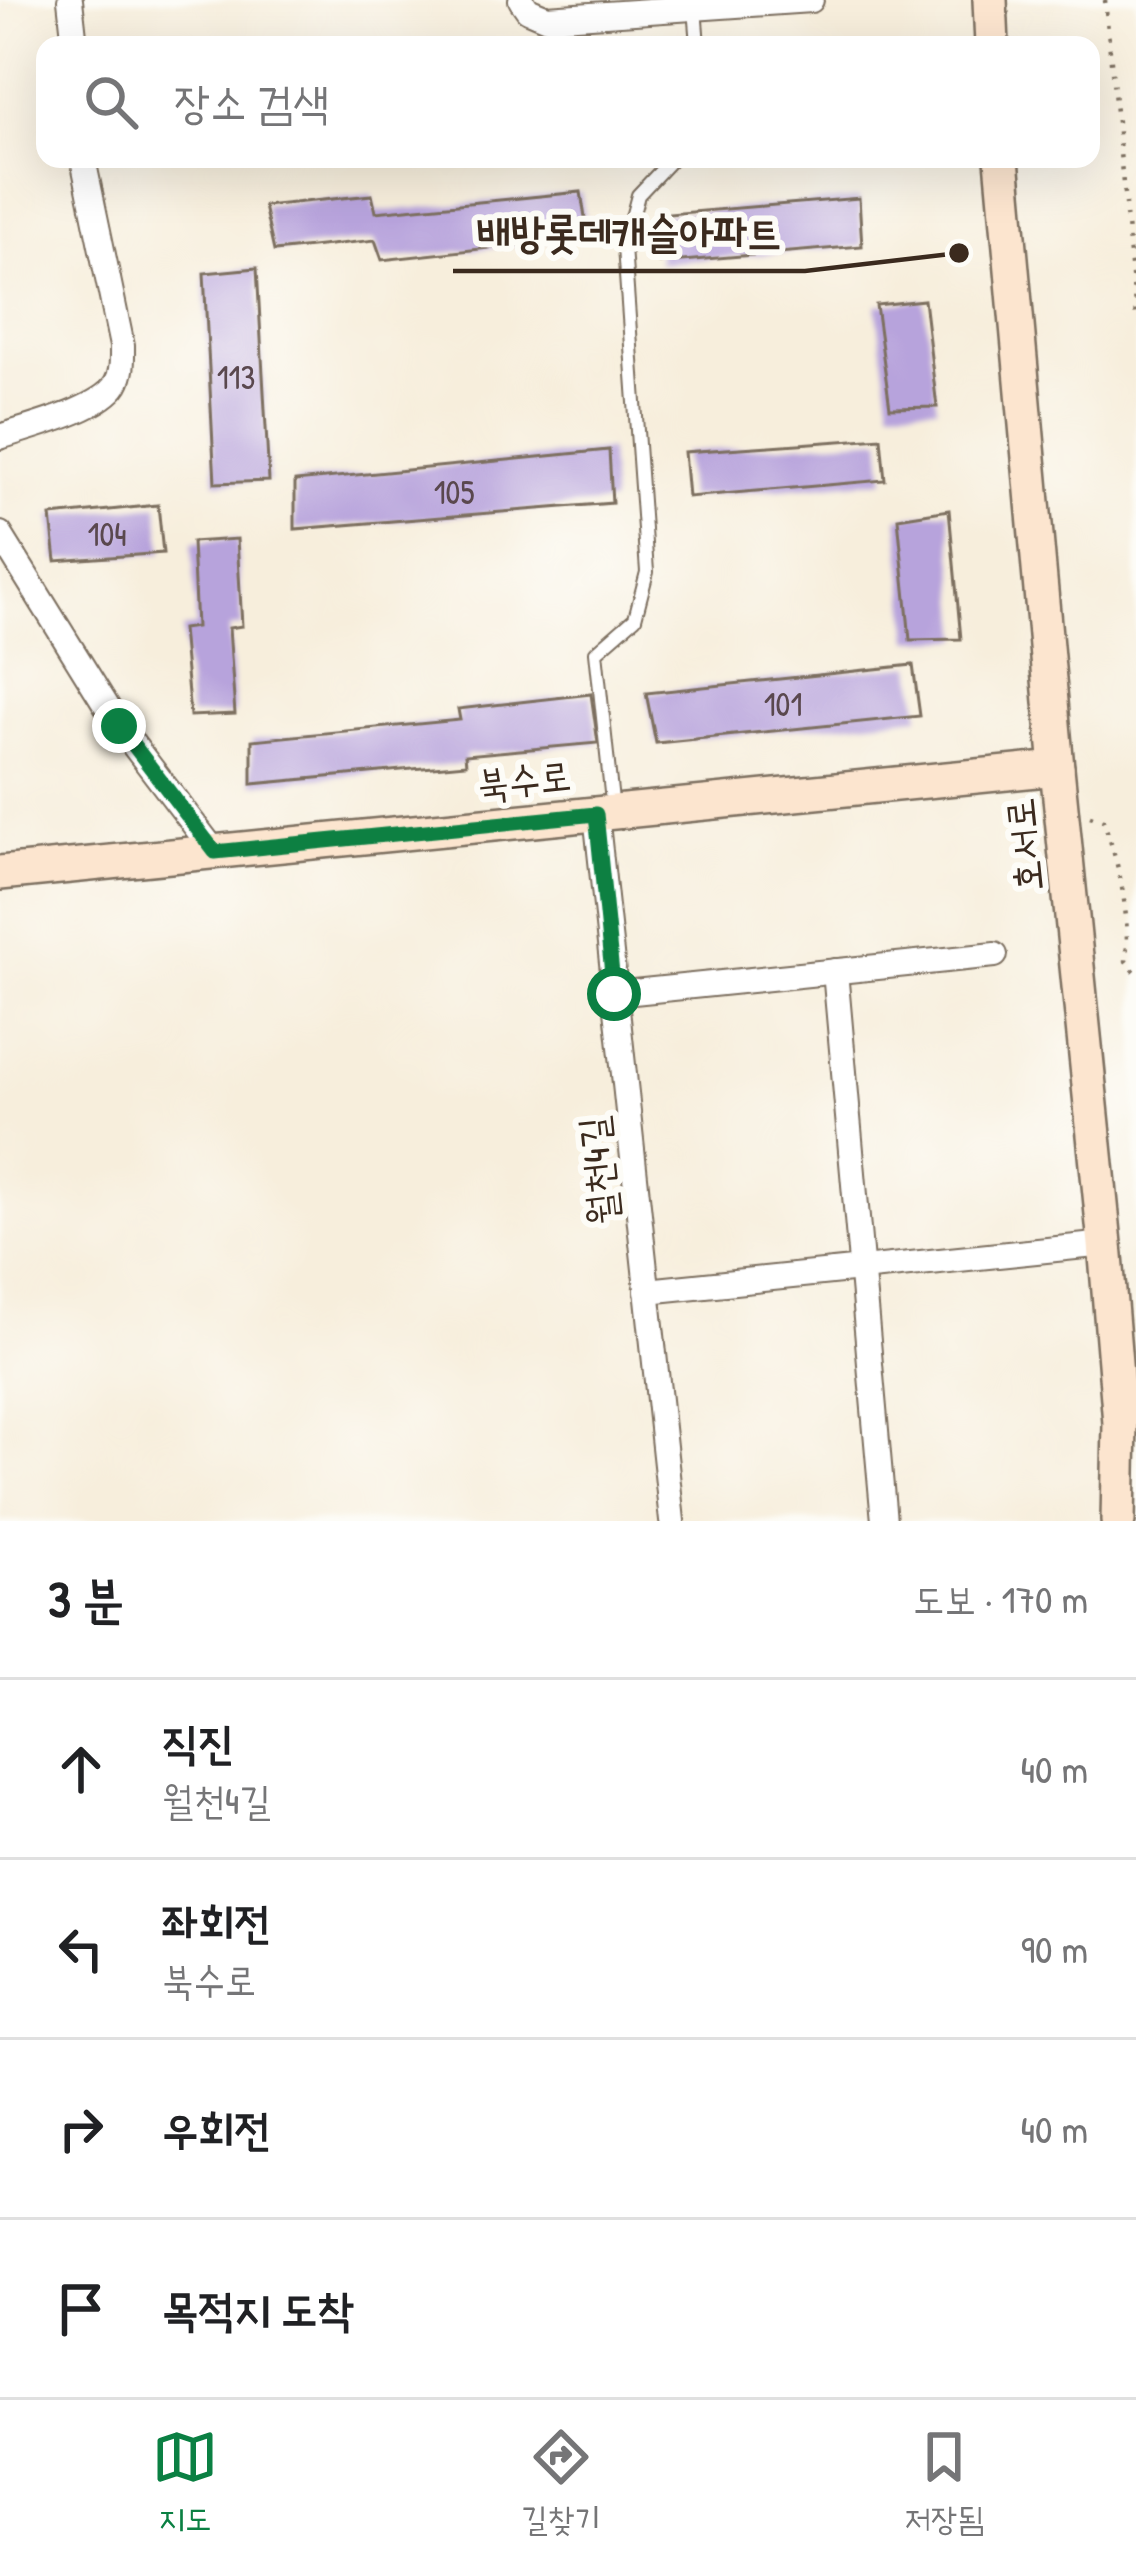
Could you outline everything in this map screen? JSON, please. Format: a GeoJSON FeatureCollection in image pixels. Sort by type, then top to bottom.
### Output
{"type":"FeatureCollection","features":[{"type":"Feature","properties":{"kind":"street"},"geometry":{"type":"LineString","coordinates":[[70,0],[74,36]]}},
{"type":"Feature","properties":{"kind":"street"},"geometry":{"type":"LineString","coordinates":[[521,0],[528,10],[547,18],[811,0]]}},
{"type":"Feature","properties":{"kind":"street"},"geometry":{"type":"LineString","coordinates":[[990,0],[992,36]]}},
{"type":"Feature","properties":{"kind":"street"},"geometry":{"type":"LineString","coordinates":[[0,437],[98,402],[114,388],[122,369],[122,346],[85,168]]}},
{"type":"Feature","properties":{"kind":"street","name":"호서로"},"geometry":{"type":"LineString","coordinates":[[1003,168],[1106,1244],[1120,1423],[1118,1521]]}},
{"type":"Feature","properties":{"kind":"street"},"geometry":{"type":"LineString","coordinates":[[0,534],[119,726],[215,852]]}},
{"type":"Feature","properties":{"kind":"street","name":"북수로"},"geometry":{"type":"LineString","coordinates":[[0,873],[1057,768]]}},
{"type":"Feature","properties":{"kind":"street","name":"월천4길"},"geometry":{"type":"LineString","coordinates":[[604,813],[614,994],[672,1521]]}},
{"type":"Feature","properties":{"kind":"street"},"geometry":{"type":"LineString","coordinates":[[614,994],[995,955]]}},
{"type":"Feature","properties":{"kind":"street"},"geometry":{"type":"LineString","coordinates":[[836,971],[884,1521]]}},
{"type":"Feature","properties":{"kind":"street"},"geometry":{"type":"LineString","coordinates":[[647,1291],[1106,1244]]}},
{"type":"Feature","properties":{"kind":"lane"},"geometry":{"type":"LineString","coordinates":[[695,8],[697,36]]}},
{"type":"Feature","properties":{"kind":"lane"},"geometry":{"type":"LineString","coordinates":[[604,813],[596,652],[634,618],[647,572],[624,247],[638,195],[664,168]]}},
{"type":"Feature","properties":{"kind":"path"},"geometry":{"type":"LineString","coordinates":[[1105,0],[1136,316]]}},
{"type":"Feature","properties":{"kind":"path"},"geometry":{"type":"LineString","coordinates":[[1061,808],[1103,820],[1117,859],[1129,932],[1126,962],[1136,973]]}},
{"type":"Feature","properties":{"kind":"building"},"geometry":{"type":"Polygon","coordinates":[[[581,192],[588,237],[382,260],[375,240],[274,251],[264,206],[372,195],[376,212],[581,192]]]}},
{"type":"Feature","properties":{"kind":"building"},"geometry":{"type":"Polygon","coordinates":[[[859,198],[862,246],[659,263],[656,215],[859,198]]]}},
{"type":"Feature","properties":{"kind":"building"},"geometry":{"type":"Polygon","coordinates":[[[257,268],[269,481],[215,483],[204,273],[257,268]]]}},
{"type":"Feature","properties":{"kind":"building"},"geometry":{"type":"Polygon","coordinates":[[[924,300],[937,407],[890,408],[876,305],[924,300]]]}},
{"type":"Feature","properties":{"kind":"building"},"geometry":{"type":"Polygon","coordinates":[[[881,438],[885,480],[688,497],[684,452],[881,438]]]}},
{"type":"Feature","properties":{"kind":"building"},"geometry":{"type":"Polygon","coordinates":[[[609,450],[612,503],[295,529],[295,481],[609,450]]]}},
{"type":"Feature","properties":{"kind":"building"},"geometry":{"type":"Polygon","coordinates":[[[158,505],[163,553],[56,561],[51,516],[158,505]]]}},
{"type":"Feature","properties":{"kind":"building"},"geometry":{"type":"Polygon","coordinates":[[[949,510],[961,639],[910,640],[898,518],[949,510]]]}},
{"type":"Feature","properties":{"kind":"building"},"geometry":{"type":"Polygon","coordinates":[[[237,539],[242,626],[229,628],[235,714],[190,716],[182,629],[196,627],[192,542],[237,539]]]}},
{"type":"Feature","properties":{"kind":"building"},"geometry":{"type":"Polygon","coordinates":[[[913,665],[920,716],[656,743],[646,693],[913,665]]]}},
{"type":"Feature","properties":{"kind":"building"},"geometry":{"type":"Polygon","coordinates":[[[591,694],[598,743],[465,755],[466,764],[252,784],[252,740],[460,720],[458,709],[591,694]]]}},
{"type":"Feature","properties":{"kind":"place","name":"배방롯데캐슬아파트"},"geometry":{"type":"Point","coordinates":[959,253]}},
{"type":"Feature","properties":{"kind":"route"},"geometry":{"type":"LineString","coordinates":[[119,726],[215,852],[596,814],[614,994]]}}]}
